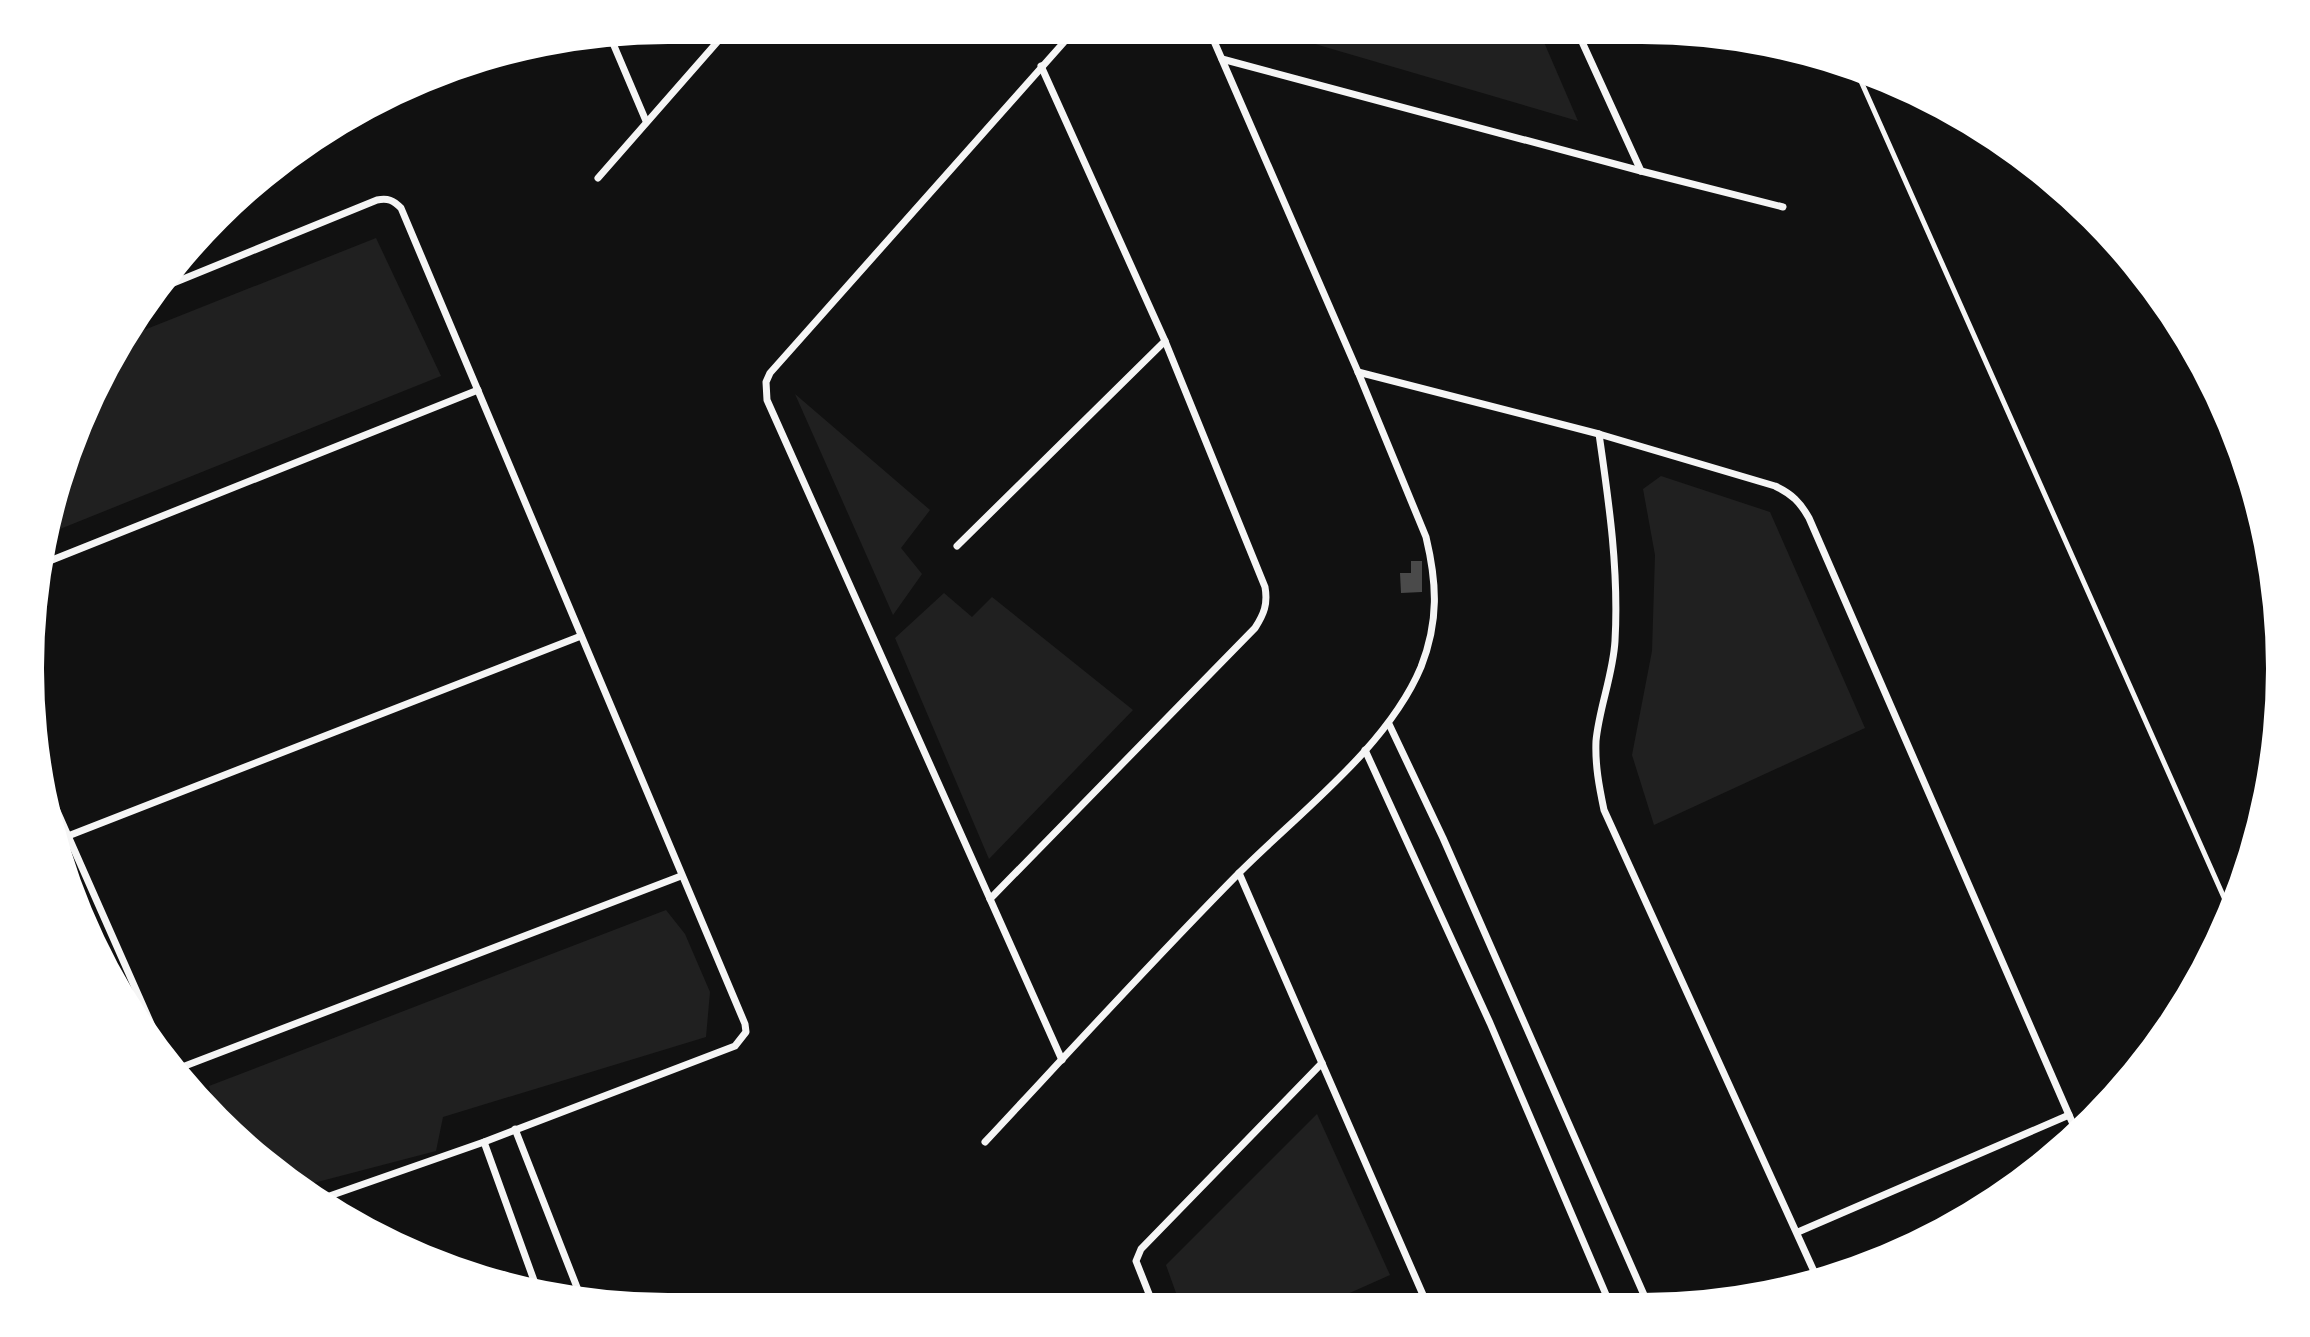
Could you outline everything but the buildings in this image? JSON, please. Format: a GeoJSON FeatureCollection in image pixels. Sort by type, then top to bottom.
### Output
{"type":"FeatureCollection","features":[{"type":"Feature","properties":{"kind":"street"},"geometry":{"type":"LineString","coordinates":[[598,178],[715,44]]}},
{"type":"Feature","properties":{"kind":"street"},"geometry":{"type":"LineString","coordinates":[[1062,44],[770,373],[765,389],[778,425],[1062,1059]]}},
{"type":"Feature","properties":{"kind":"street"},"geometry":{"type":"LineString","coordinates":[[985,1142],[1239,873],[1365,750],[1388,724],[1420,667],[1431,632],[1437,602],[1433,565],[1426,537],[1358,372],[1215,44]]}},
{"type":"Feature","properties":{"kind":"street"},"geometry":{"type":"LineString","coordinates":[[1583,44],[1641,171]]}},
{"type":"Feature","properties":{"kind":"street"},"geometry":{"type":"LineString","coordinates":[[614,46],[646,121]]}},
{"type":"Feature","properties":{"kind":"street"},"geometry":{"type":"LineString","coordinates":[[1222,59],[1783,207]]}},
{"type":"Feature","properties":{"kind":"street"},"geometry":{"type":"LineString","coordinates":[[990,899],[1255,628],[1267,601],[1265,587],[1165,341],[1041,66]]}},
{"type":"Feature","properties":{"kind":"street"},"geometry":{"type":"LineString","coordinates":[[179,281],[377,200],[394,201],[401,208],[745,1024],[746,1032],[735,1046],[485,1142],[332,1195]]}},
{"type":"Feature","properties":{"kind":"street"},"geometry":{"type":"LineString","coordinates":[[957,546],[1165,341]]}},
{"type":"Feature","properties":{"kind":"street"},"geometry":{"type":"LineString","coordinates":[[1358,372],[1599,434],[1775,486],[1790,493],[1801,504],[2072,1121]]}},
{"type":"Feature","properties":{"kind":"street"},"geometry":{"type":"LineString","coordinates":[[54,559],[478,390]]}},
{"type":"Feature","properties":{"kind":"street"},"geometry":{"type":"LineString","coordinates":[[1599,434],[1611,516],[1617,585],[1615,645],[1596,739],[1596,775],[1604,810],[1813,1269]]}},
{"type":"Feature","properties":{"kind":"street"},"geometry":{"type":"LineString","coordinates":[[68,836],[580,636]]}},
{"type":"Feature","properties":{"kind":"street"},"geometry":{"type":"LineString","coordinates":[[1388,724],[1465,888],[1643,1293]]}},
{"type":"Feature","properties":{"kind":"street"},"geometry":{"type":"LineString","coordinates":[[1365,750],[1490,1023],[1605,1293]]}},
{"type":"Feature","properties":{"kind":"street"},"geometry":{"type":"LineString","coordinates":[[65,828],[144,1008]]}},
{"type":"Feature","properties":{"kind":"street"},"geometry":{"type":"LineString","coordinates":[[1239,873],[1422,1293]]}},
{"type":"Feature","properties":{"kind":"street"},"geometry":{"type":"LineString","coordinates":[[187,1065],[681,876]]}},
{"type":"Feature","properties":{"kind":"street"},"geometry":{"type":"LineString","coordinates":[[1149,1293],[1136,1261],[1141,1249],[1322,1063]]}},
{"type":"Feature","properties":{"kind":"street"},"geometry":{"type":"LineString","coordinates":[[1798,1232],[2069,1115]]}},
{"type":"Feature","properties":{"kind":"street"},"geometry":{"type":"LineString","coordinates":[[515,1129],[577,1286]]}},
{"type":"Feature","properties":{"kind":"street"},"geometry":{"type":"LineString","coordinates":[[485,1142],[533,1278]]}},
{"type":"Feature","properties":{"kind":"lane"},"geometry":{"type":"LineString","coordinates":[[1862,84],[2223,896]]}},
{"type":"Feature","properties":{"kind":"shaded area"},"geometry":{"type":"Polygon","coordinates":[[[1315,44],[1545,44],[1578,121],[1315,44]]]}},
{"type":"Feature","properties":{"kind":"shaded area"},"geometry":{"type":"Polygon","coordinates":[[[376,238],[441,376],[60,529],[91,429],[127,356],[143,330],[376,238]]]}},
{"type":"Feature","properties":{"kind":"shaded area"},"geometry":{"type":"Polygon","coordinates":[[[795,394],[930,510],[901,548],[922,574],[893,615],[795,394]]]}},
{"type":"Feature","properties":{"kind":"shaded area"},"geometry":{"type":"Polygon","coordinates":[[[1661,476],[1770,512],[1865,728],[1654,825],[1632,755],[1652,651],[1655,555],[1643,489],[1661,476]]]}},
{"type":"Feature","properties":{"kind":"shaded area"},"geometry":{"type":"Polygon","coordinates":[[[944,593],[972,617],[992,597],[1133,710],[989,859],[895,638],[944,593]]]}},
{"type":"Feature","properties":{"kind":"shaded area"},"geometry":{"type":"Polygon","coordinates":[[[666,910],[685,934],[710,992],[706,1037],[443,1117],[436,1151],[314,1183],[257,1138],[211,1093],[209,1086],[666,910]]]}},
{"type":"Feature","properties":{"kind":"shaded area"},"geometry":{"type":"Polygon","coordinates":[[[1317,1114],[1390,1275],[1350,1293],[1176,1293],[1166,1265],[1317,1114]]]}}]}
